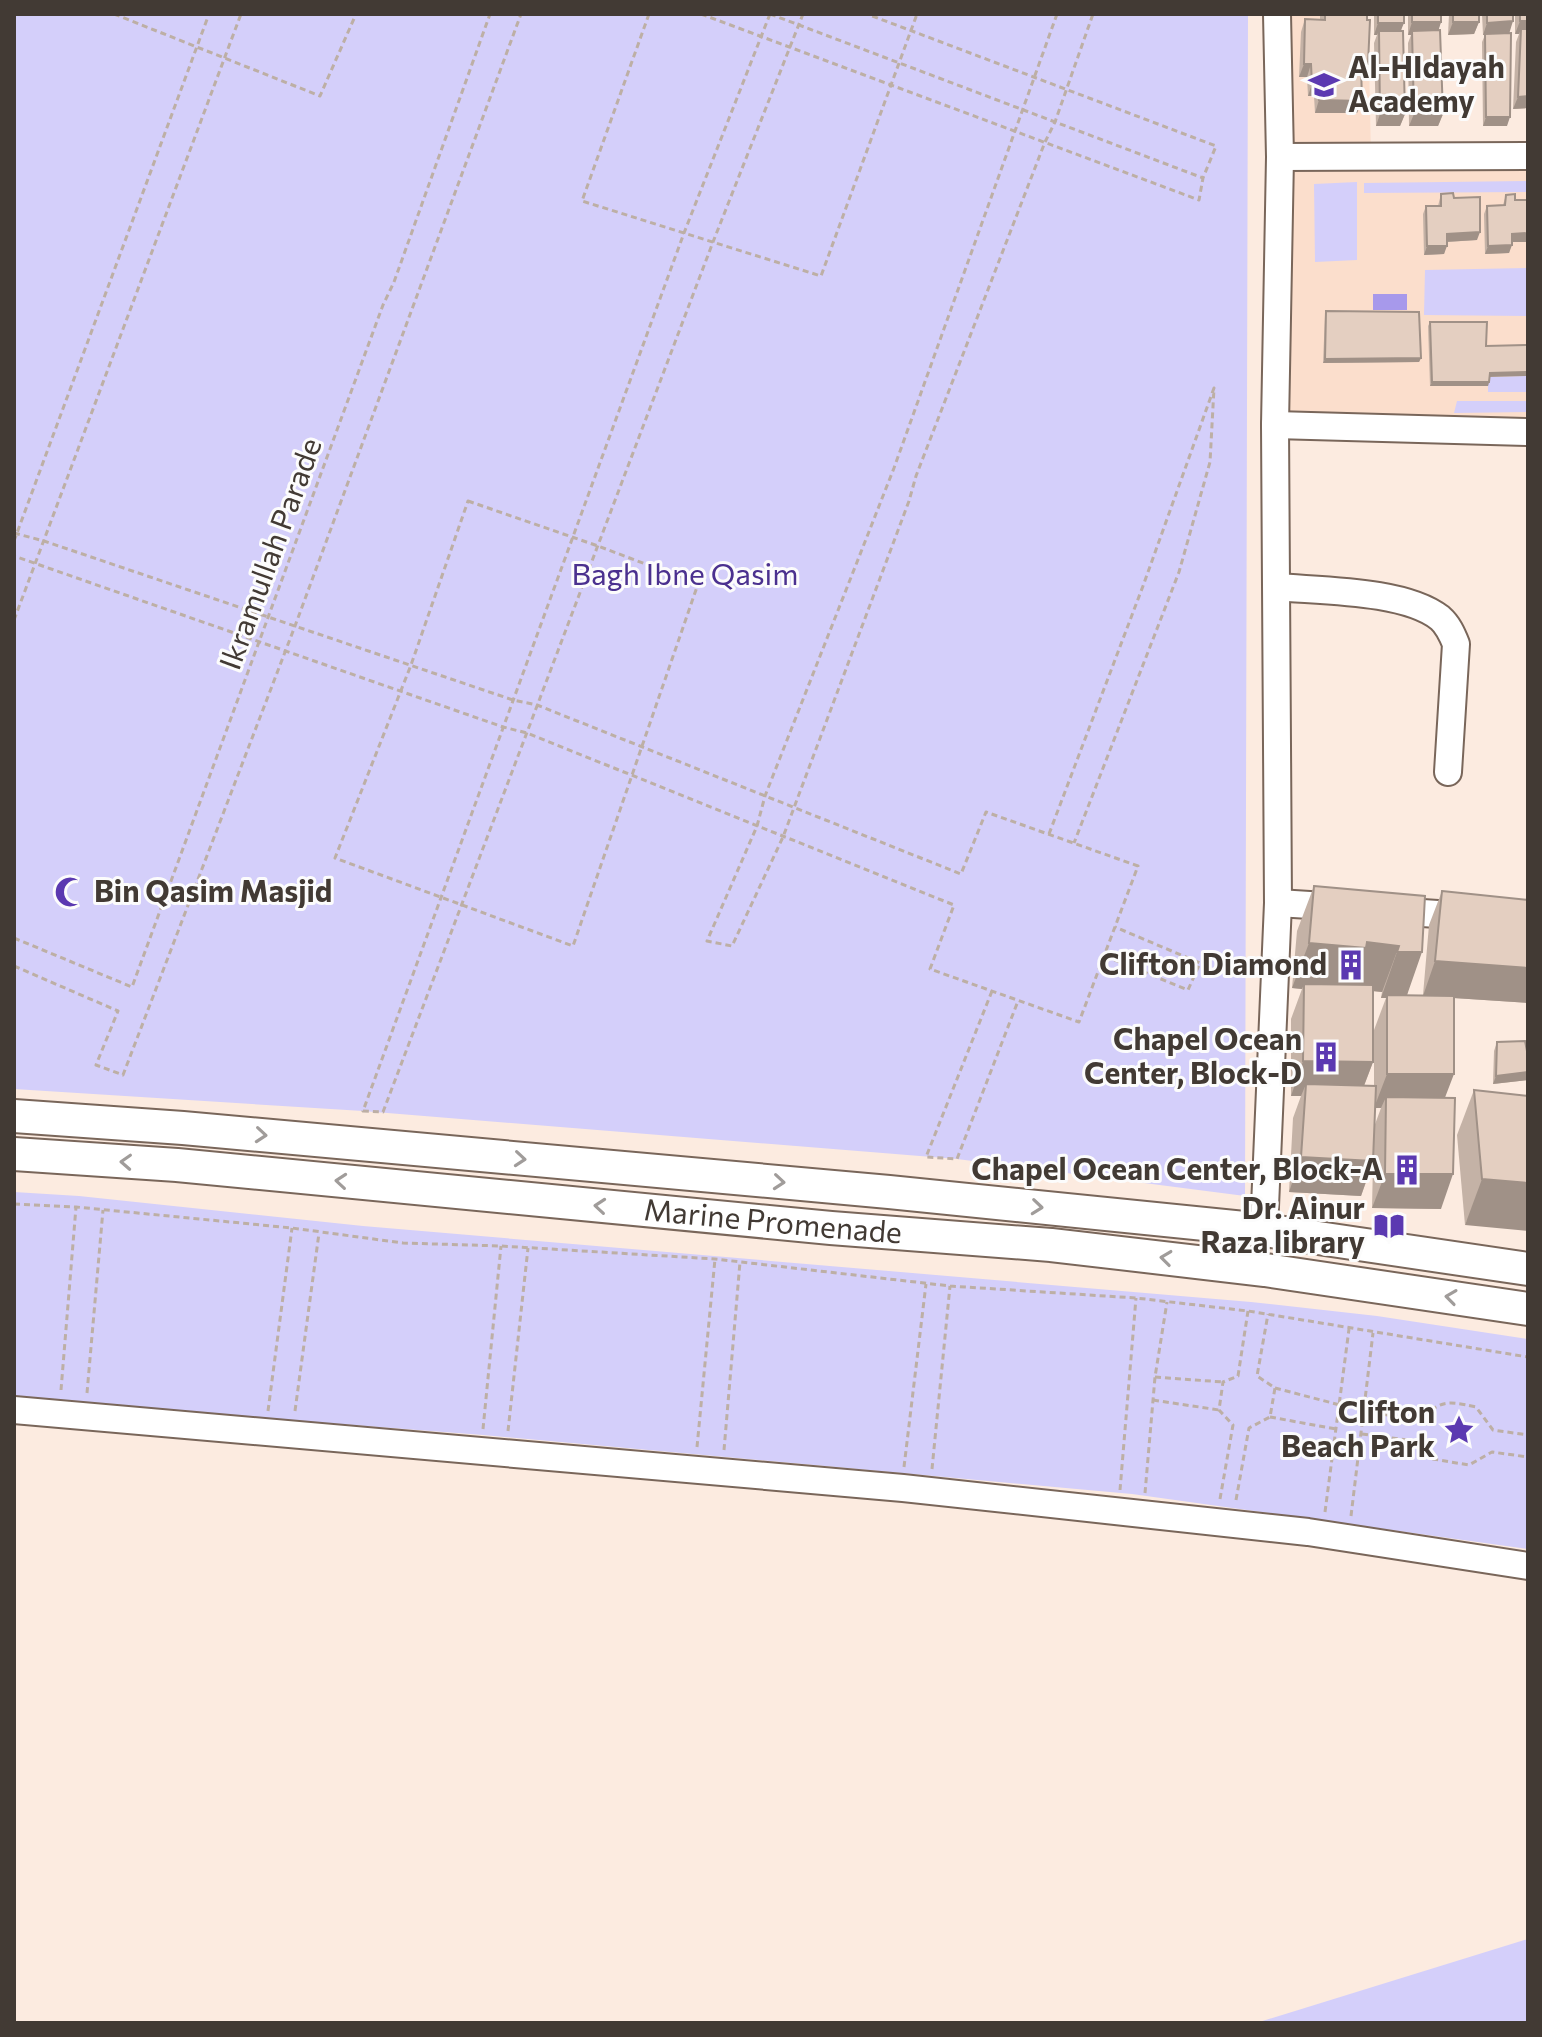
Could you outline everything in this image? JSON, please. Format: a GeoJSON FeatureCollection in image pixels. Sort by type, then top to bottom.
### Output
{"type":"FeatureCollection","features":[{"type":"Feature","properties":{"kind":"main road","name":"Marine Promenade"},"geometry":{"type":"LineString","coordinates":[[14,1116],[183,1128],[889,1192],[1264,1230],[1528,1269]]}},
{"type":"Feature","properties":{"kind":"main road"},"geometry":{"type":"LineString","coordinates":[[74,1159],[87,1147],[87,1128],[81,1121]]}},
{"type":"Feature","properties":{"kind":"main road"},"geometry":{"type":"LineString","coordinates":[[177,1165],[169,1153],[169,1145],[176,1132],[183,1128]]}},
{"type":"Feature","properties":{"kind":"main road","name":"Marine Promenade"},"geometry":{"type":"LineString","coordinates":[[14,1154],[177,1165],[1066,1247],[1265,1270],[1528,1309]]}},
{"type":"Feature","properties":{"kind":"street"},"geometry":{"type":"LineString","coordinates":[[1264,1230],[1278,903],[1275,425],[1280,157],[1277,14]]}},
{"type":"Feature","properties":{"kind":"street"},"geometry":{"type":"LineString","coordinates":[[1280,157],[1528,156]]}},
{"type":"Feature","properties":{"kind":"street"},"geometry":{"type":"LineString","coordinates":[[1275,425],[1528,432]]}},
{"type":"Feature","properties":{"kind":"street"},"geometry":{"type":"LineString","coordinates":[[1277,587],[1377,595],[1410,604],[1439,617],[1450,629],[1456,644],[1448,772]]}},
{"type":"Feature","properties":{"kind":"street"},"geometry":{"type":"LineString","coordinates":[[1278,903],[1528,920]]}},
{"type":"Feature","properties":{"kind":"street"},"geometry":{"type":"LineString","coordinates":[[14,1410],[903,1488],[1308,1532],[1528,1566]]}},
{"type":"Feature","properties":{"kind":"path"},"geometry":{"type":"LineString","coordinates":[[114,14],[320,96],[356,14]]}},
{"type":"Feature","properties":{"kind":"path"},"geometry":{"type":"LineString","coordinates":[[14,541],[209,14]]}},
{"type":"Feature","properties":{"kind":"path"},"geometry":{"type":"LineString","coordinates":[[14,620],[241,14]]}},
{"type":"Feature","properties":{"kind":"path","name":"Ikramullah Parade"},"geometry":{"type":"LineString","coordinates":[[14,938],[132,987],[394,282],[490,14]]}},
{"type":"Feature","properties":{"kind":"path","name":"Ikramullah Parade"},"geometry":{"type":"LineString","coordinates":[[14,966],[118,1011],[96,1065],[123,1075],[295,626],[521,14]]}},
{"type":"Feature","properties":{"kind":"path"},"geometry":{"type":"LineString","coordinates":[[649,14],[582,201],[821,276],[917,14]]}},
{"type":"Feature","properties":{"kind":"path"},"geometry":{"type":"LineString","coordinates":[[701,14],[1199,200],[1203,178],[1216,146],[867,14]]}},
{"type":"Feature","properties":{"kind":"path"},"geometry":{"type":"LineString","coordinates":[[803,14],[799,25],[789,47],[713,242],[383,1112],[363,1111],[684,233],[770,14],[799,25],[1023,110],[1203,178]]}},
{"type":"Feature","properties":{"kind":"path"},"geometry":{"type":"LineString","coordinates":[[1057,14],[894,468],[765,796],[757,826],[707,941],[732,946],[783,837],[916,476],[1055,122],[1093,14]]}},
{"type":"Feature","properties":{"kind":"path"},"geometry":{"type":"LineString","coordinates":[[1049,834],[1214,388],[1210,462],[1179,572],[1074,843]]}},
{"type":"Feature","properties":{"kind":"path"},"geometry":{"type":"LineString","coordinates":[[468,501],[572,539],[698,584],[573,946],[335,858],[411,665],[468,501]]}},
{"type":"Feature","properties":{"kind":"path"},"geometry":{"type":"LineString","coordinates":[[14,556],[527,733],[954,905],[930,969],[1079,1022],[1138,866],[986,812],[961,874],[537,705],[513,700],[44,541],[15,534]]}},
{"type":"Feature","properties":{"kind":"path"},"geometry":{"type":"LineString","coordinates":[[1104,956],[1188,990],[1200,963],[1115,927]]}},
{"type":"Feature","properties":{"kind":"path"},"geometry":{"type":"LineString","coordinates":[[992,991],[926,1157],[957,1159],[1018,1001]]}},
{"type":"Feature","properties":{"kind":"path"},"geometry":{"type":"LineString","coordinates":[[14,1204],[292,1228],[403,1243],[715,1259],[950,1286],[1136,1298],[1268,1314],[1528,1357]]}},
{"type":"Feature","properties":{"kind":"path"},"geometry":{"type":"LineString","coordinates":[[60,1402],[76,1207]]}},
{"type":"Feature","properties":{"kind":"path"},"geometry":{"type":"LineString","coordinates":[[87,1404],[103,1210]]}},
{"type":"Feature","properties":{"kind":"path"},"geometry":{"type":"LineString","coordinates":[[267,1418],[292,1228]]}},
{"type":"Feature","properties":{"kind":"path"},"geometry":{"type":"LineString","coordinates":[[294,1420],[319,1233]]}},
{"type":"Feature","properties":{"kind":"path"},"geometry":{"type":"LineString","coordinates":[[483,1435],[501,1246]]}},
{"type":"Feature","properties":{"kind":"path"},"geometry":{"type":"LineString","coordinates":[[508,1438],[528,1248]]}},
{"type":"Feature","properties":{"kind":"path"},"geometry":{"type":"LineString","coordinates":[[696,1454],[715,1259]]}},
{"type":"Feature","properties":{"kind":"path"},"geometry":{"type":"LineString","coordinates":[[723,1457],[740,1262]]}},
{"type":"Feature","properties":{"kind":"path"},"geometry":{"type":"LineString","coordinates":[[903,1474],[926,1284]]}},
{"type":"Feature","properties":{"kind":"path"},"geometry":{"type":"LineString","coordinates":[[932,1476],[950,1286]]}},
{"type":"Feature","properties":{"kind":"path"},"geometry":{"type":"LineString","coordinates":[[1120,1493],[1136,1298]]}},
{"type":"Feature","properties":{"kind":"path"},"geometry":{"type":"LineString","coordinates":[[1145,1497],[1155,1377],[1167,1302]]}},
{"type":"Feature","properties":{"kind":"path"},"geometry":{"type":"LineString","coordinates":[[1155,1377],[1223,1382],[1238,1376],[1248,1311]]}},
{"type":"Feature","properties":{"kind":"path"},"geometry":{"type":"LineString","coordinates":[[1268,1314],[1257,1376],[1275,1388],[1340,1405]]}},
{"type":"Feature","properties":{"kind":"path"},"geometry":{"type":"LineString","coordinates":[[1324,1520],[1349,1329]]}},
{"type":"Feature","properties":{"kind":"path"},"geometry":{"type":"LineString","coordinates":[[1350,1524],[1373,1333]]}},
{"type":"Feature","properties":{"kind":"path"},"geometry":{"type":"LineString","coordinates":[[1219,1410],[1223,1382]]}},
{"type":"Feature","properties":{"kind":"path"},"geometry":{"type":"LineString","coordinates":[[1270,1417],[1275,1388]]}},
{"type":"Feature","properties":{"kind":"path"},"geometry":{"type":"LineString","coordinates":[[1153,1400],[1219,1410],[1233,1425],[1218,1506]]}},
{"type":"Feature","properties":{"kind":"path"},"geometry":{"type":"LineString","coordinates":[[1365,1411],[1417,1420],[1441,1402],[1460,1403],[1476,1407],[1493,1430],[1528,1435]]}},
{"type":"Feature","properties":{"kind":"path"},"geometry":{"type":"LineString","coordinates":[[1234,1509],[1249,1428],[1270,1417],[1336,1429]]}},
{"type":"Feature","properties":{"kind":"path"},"geometry":{"type":"LineString","coordinates":[[1362,1434],[1422,1442],[1433,1459],[1469,1465],[1492,1452],[1528,1457]]}},
{"type":"Feature","properties":{"kind":"shaded area"},"geometry":{"type":"Polygon","coordinates":[[[1278,14],[1368,14],[1371,156],[1528,156],[1528,431],[1276,427],[1278,14]]]}},
{"type":"Feature","properties":{"kind":"shaded area"},"geometry":{"type":"Polygon","coordinates":[[[1373,294],[1407,294],[1407,310],[1373,310],[1373,294]]]}},
{"type":"Feature","properties":{"kind":"green space","name":"Bagh Ibne Qasim"},"geometry":{"type":"Polygon","coordinates":[[[14,14],[1248,14],[1245,1196],[957,1159],[363,1111],[14,1089],[14,14]]]}},
{"type":"Feature","properties":{"kind":"green space"},"geometry":{"type":"Polygon","coordinates":[[[1528,181],[1528,192],[1364,193],[1364,183],[1528,181]]]}},
{"type":"Feature","properties":{"kind":"green space"},"geometry":{"type":"Polygon","coordinates":[[[1357,182],[1357,260],[1315,262],[1314,184],[1357,182]]]}},
{"type":"Feature","properties":{"kind":"green space"},"geometry":{"type":"Polygon","coordinates":[[[1528,268],[1528,316],[1424,315],[1425,270],[1528,268]]]}},
{"type":"Feature","properties":{"kind":"green space"},"geometry":{"type":"Polygon","coordinates":[[[1528,376],[1528,392],[1488,392],[1488,377],[1528,376]]]}},
{"type":"Feature","properties":{"kind":"green space"},"geometry":{"type":"Polygon","coordinates":[[[1457,401],[1528,401],[1528,412],[1454,413],[1457,401]]]}},
{"type":"Feature","properties":{"kind":"green space"},"geometry":{"type":"Polygon","coordinates":[[[14,1192],[363,1226],[1251,1302],[1377,1316],[1528,1339],[1528,1549],[1132,1494],[483,1435],[14,1399],[14,1192]]]}},
{"type":"Feature","properties":{"kind":"green space"},"geometry":{"type":"Polygon","coordinates":[[[1528,1939],[1528,2023],[1256,2023],[1528,1939]]]}},
{"type":"Feature","properties":{"kind":"building"},"geometry":{"type":"Polygon","coordinates":[[[1325,14],[1367,14],[1367,20],[1370,20],[1368,64],[1361,64],[1362,101],[1319,100],[1318,84],[1312,84],[1311,64],[1304,64],[1305,19],[1325,20],[1325,14]]]}},
{"type":"Feature","properties":{"kind":"building"},"geometry":{"type":"Polygon","coordinates":[[[1378,14],[1404,14],[1404,23],[1378,23],[1378,14]]]}},
{"type":"Feature","properties":{"kind":"building"},"geometry":{"type":"Polygon","coordinates":[[[1412,14],[1441,14],[1441,22],[1412,22],[1412,14]]]}},
{"type":"Feature","properties":{"kind":"building"},"geometry":{"type":"Polygon","coordinates":[[[1453,14],[1479,14],[1479,22],[1453,22],[1453,14]]]}},
{"type":"Feature","properties":{"kind":"building"},"geometry":{"type":"Polygon","coordinates":[[[1487,14],[1513,14],[1513,21],[1487,23],[1487,14]]]}},
{"type":"Feature","properties":{"kind":"building"},"geometry":{"type":"Polygon","coordinates":[[[1520,14],[1528,14],[1528,21],[1520,21],[1520,14]]]}},
{"type":"Feature","properties":{"kind":"building"},"geometry":{"type":"Polygon","coordinates":[[[1521,29],[1528,29],[1528,96],[1518,97],[1521,29]]]}},
{"type":"Feature","properties":{"kind":"building"},"geometry":{"type":"Polygon","coordinates":[[[1440,30],[1443,114],[1414,114],[1412,31],[1440,30]]]}},
{"type":"Feature","properties":{"kind":"building"},"geometry":{"type":"Polygon","coordinates":[[[1379,31],[1403,31],[1405,114],[1380,114],[1379,31]]]}},
{"type":"Feature","properties":{"kind":"building"},"geometry":{"type":"Polygon","coordinates":[[[1511,33],[1510,117],[1486,117],[1485,34],[1511,33]]]}},
{"type":"Feature","properties":{"kind":"building"},"geometry":{"type":"Polygon","coordinates":[[[1453,193],[1454,198],[1480,197],[1480,232],[1447,234],[1447,246],[1427,246],[1426,206],[1441,206],[1441,194],[1453,193]]]}},
{"type":"Feature","properties":{"kind":"building"},"geometry":{"type":"Polygon","coordinates":[[[1515,194],[1515,200],[1528,200],[1528,233],[1512,234],[1512,245],[1488,246],[1487,206],[1505,205],[1506,195],[1515,194]]]}},
{"type":"Feature","properties":{"kind":"building"},"geometry":{"type":"Polygon","coordinates":[[[1326,311],[1419,312],[1421,358],[1325,359],[1326,311]]]}},
{"type":"Feature","properties":{"kind":"building"},"geometry":{"type":"Polygon","coordinates":[[[1430,322],[1487,322],[1486,346],[1528,345],[1528,372],[1490,373],[1489,382],[1432,382],[1430,322]]]}},
{"type":"Feature","properties":{"kind":"building"},"geometry":{"type":"Polygon","coordinates":[[[1314,886],[1425,896],[1422,952],[1397,952],[1399,946],[1367,942],[1366,948],[1309,943],[1314,886]]]}},
{"type":"Feature","properties":{"kind":"building"},"geometry":{"type":"Polygon","coordinates":[[[1442,891],[1528,900],[1528,968],[1435,961],[1442,891]]]}},
{"type":"Feature","properties":{"kind":"building"},"geometry":{"type":"Polygon","coordinates":[[[1304,984],[1373,985],[1373,1062],[1303,1061],[1304,984]]]}},
{"type":"Feature","properties":{"kind":"building"},"geometry":{"type":"Polygon","coordinates":[[[1387,995],[1454,996],[1454,1074],[1387,1074],[1387,995]]]}},
{"type":"Feature","properties":{"kind":"building"},"geometry":{"type":"Polygon","coordinates":[[[1525,1041],[1528,1072],[1496,1076],[1497,1042],[1525,1041]]]}},
{"type":"Feature","properties":{"kind":"building"},"geometry":{"type":"Polygon","coordinates":[[[1306,1084],[1376,1086],[1373,1161],[1301,1157],[1306,1084]]]}},
{"type":"Feature","properties":{"kind":"building"},"geometry":{"type":"Polygon","coordinates":[[[1474,1090],[1528,1096],[1528,1183],[1482,1179],[1474,1090]]]}},
{"type":"Feature","properties":{"kind":"building"},"geometry":{"type":"Polygon","coordinates":[[[1386,1097],[1455,1098],[1453,1174],[1385,1174],[1386,1097]]]}},
{"type":"Feature","properties":{"kind":"place","name":"Al-HIdayah Academy"},"geometry":{"type":"Point","coordinates":[1324,85]}},
{"type":"Feature","properties":{"kind":"place","name":"Bin Qasim Masjid"},"geometry":{"type":"Point","coordinates":[70,892]}},
{"type":"Feature","properties":{"kind":"place","name":"Clifton Diamond"},"geometry":{"type":"Point","coordinates":[1351,965]}},
{"type":"Feature","properties":{"kind":"place","name":"Chapel Ocean Center, Block-D"},"geometry":{"type":"Point","coordinates":[1326,1057]}},
{"type":"Feature","properties":{"kind":"place","name":"Chapel Ocean Center, Block-A"},"geometry":{"type":"Point","coordinates":[1407,1170]}},
{"type":"Feature","properties":{"kind":"place","name":"Dr. Ainur Raza library"},"geometry":{"type":"Point","coordinates":[1389,1226]}},
{"type":"Feature","properties":{"kind":"place","name":"Clifton Beach Park"},"geometry":{"type":"Point","coordinates":[1459,1430]}}]}
